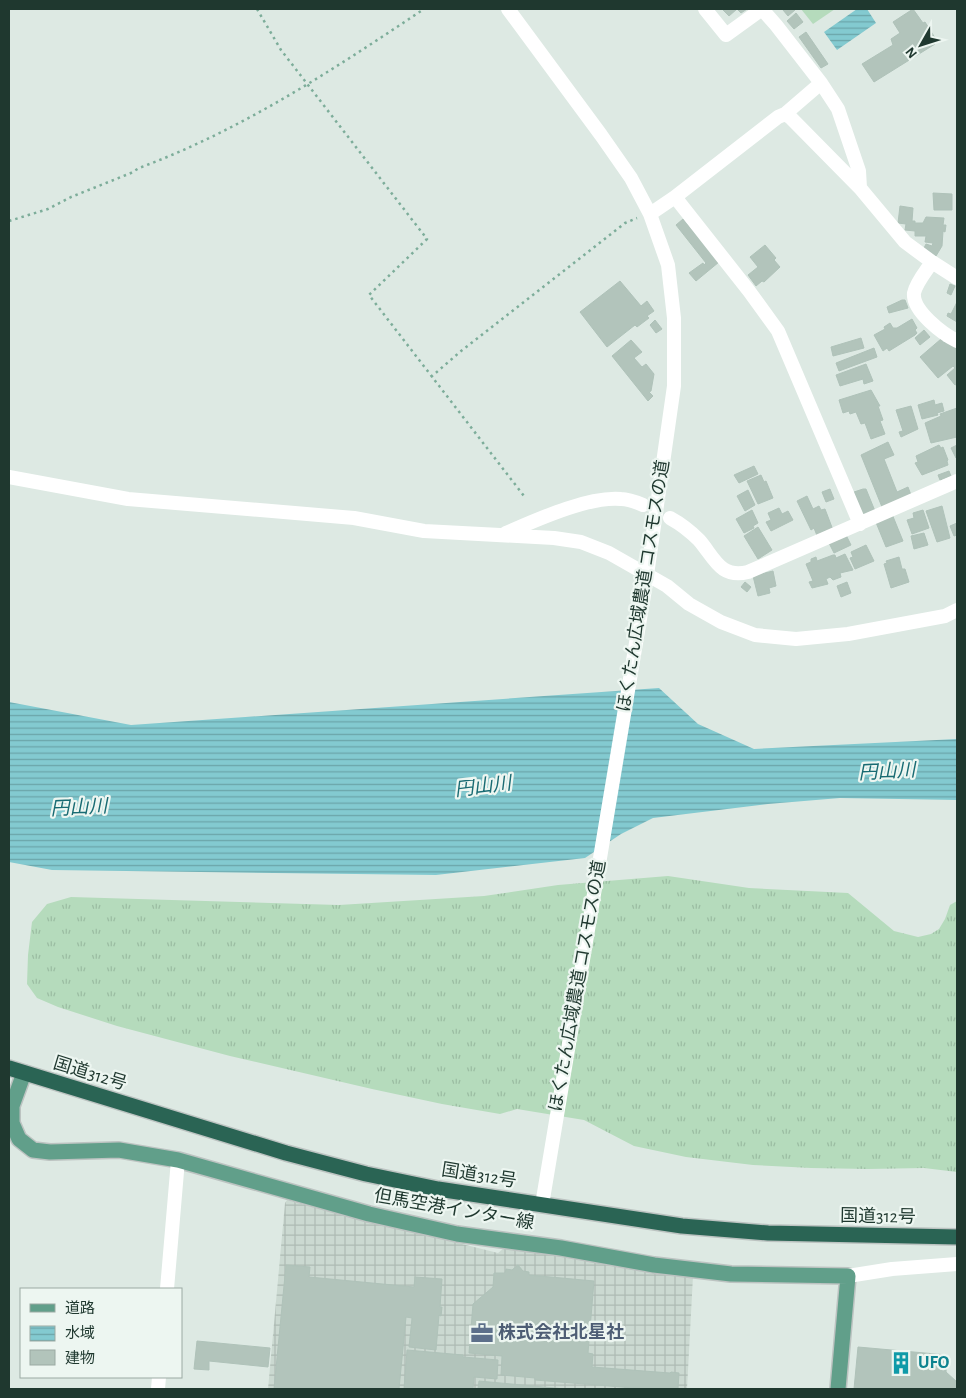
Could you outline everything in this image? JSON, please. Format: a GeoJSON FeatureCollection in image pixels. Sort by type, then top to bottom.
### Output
{"type":"FeatureCollection","features":[{"type":"Feature","properties":{"kind":"highway","name":"国道312号"},"geometry":{"type":"LineString","coordinates":[[9,1068],[286,1153],[366,1174],[438,1189],[682,1226],[768,1233],[957,1237]]}},
{"type":"Feature","properties":{"kind":"main road","name":"但馬空港インター線"},"geometry":{"type":"LineString","coordinates":[[24,1073],[12,1106],[12,1123],[18,1139],[33,1150],[60,1152],[119,1150],[178,1160],[369,1214],[457,1234],[561,1248],[664,1266],[731,1274],[848,1276]]}},
{"type":"Feature","properties":{"kind":"main road"},"geometry":{"type":"LineString","coordinates":[[838,1389],[848,1276]]}},
{"type":"Feature","properties":{"kind":"street","name":"ほくたん広域農道 コスモスの道"},"geometry":{"type":"LineString","coordinates":[[508,9],[631,178],[650,214],[668,265],[674,318],[674,377],[668,438],[645,590],[546,1171],[542,1205]]}},
{"type":"Feature","properties":{"kind":"street"},"geometry":{"type":"LineString","coordinates":[[705,9],[726,35],[762,9],[776,25],[821,83],[838,109],[859,171],[860,188]]}},
{"type":"Feature","properties":{"kind":"street"},"geometry":{"type":"LineString","coordinates":[[650,214],[675,197],[778,117],[785,114],[821,83]]}},
{"type":"Feature","properties":{"kind":"street"},"geometry":{"type":"LineString","coordinates":[[785,114],[792,118],[860,188],[905,242],[957,278]]}},
{"type":"Feature","properties":{"kind":"street"},"geometry":{"type":"LineString","coordinates":[[675,197],[778,331],[860,524]]}},
{"type":"Feature","properties":{"kind":"street"},"geometry":{"type":"LineString","coordinates":[[932,262],[914,294],[916,305],[931,322],[957,341]]}},
{"type":"Feature","properties":{"kind":"street"},"geometry":{"type":"LineString","coordinates":[[9,477],[128,498],[354,518],[424,530],[471,534],[504,534],[581,542],[609,553],[667,586],[689,604],[721,622],[755,635],[796,639],[848,634],[945,616],[957,610]]}},
{"type":"Feature","properties":{"kind":"street"},"geometry":{"type":"LineString","coordinates":[[670,518],[700,541],[721,568],[729,573],[738,574],[748,572],[860,524],[957,480]]}},
{"type":"Feature","properties":{"kind":"street"},"geometry":{"type":"LineString","coordinates":[[504,534],[559,512],[604,499],[621,499],[643,505]]}},
{"type":"Feature","properties":{"kind":"street"},"geometry":{"type":"LineString","coordinates":[[166,1288],[178,1160]]}},
{"type":"Feature","properties":{"kind":"street"},"geometry":{"type":"LineString","coordinates":[[848,1276],[892,1269],[957,1264]]}},
{"type":"Feature","properties":{"kind":"path"},"geometry":{"type":"LineString","coordinates":[[256,9],[281,50],[427,239],[369,295],[524,496]]}},
{"type":"Feature","properties":{"kind":"path"},"geometry":{"type":"LineString","coordinates":[[9,221],[48,209],[71,197],[199,143],[308,85],[424,9]]}},
{"type":"Feature","properties":{"kind":"path"},"geometry":{"type":"LineString","coordinates":[[431,377],[461,351],[625,223],[650,214]]}},
{"type":"Feature","properties":{"kind":"shaded area","name":"株式会社北星社"},"geometry":{"type":"Polygon","coordinates":[[[287,1200],[342,1215],[418,1230],[418,1233],[498,1253],[504,1248],[519,1251],[520,1248],[662,1274],[693,1276],[687,1389],[268,1389],[285,1203],[287,1200]]]}},
{"type":"Feature","properties":{"kind":"green space"},"geometry":{"type":"Polygon","coordinates":[[[801,9],[835,9],[813,24],[801,9]]]}},
{"type":"Feature","properties":{"kind":"green space"},"geometry":{"type":"Polygon","coordinates":[[[668,876],[749,888],[848,893],[894,931],[918,937],[931,934],[939,929],[950,905],[957,901],[957,1172],[924,1168],[811,1168],[753,1165],[686,1157],[634,1146],[584,1120],[517,1109],[500,1114],[442,1104],[230,1056],[117,1026],[58,1007],[37,998],[27,984],[32,922],[47,904],[71,897],[339,905],[484,896],[558,885],[668,876]]]}},
{"type":"Feature","properties":{"kind":"water"},"geometry":{"type":"Polygon","coordinates":[[[857,9],[867,9],[876,23],[837,50],[824,32],[857,9]]]}},
{"type":"Feature","properties":{"kind":"water","name":"円山川"},"geometry":{"type":"Polygon","coordinates":[[[659,688],[698,724],[754,749],[957,739],[957,800],[840,798],[768,804],[653,818],[621,834],[585,858],[436,875],[52,870],[9,862],[9,702],[131,725],[659,688]]]}},
{"type":"Feature","properties":{"kind":"building"},"geometry":{"type":"Polygon","coordinates":[[[722,9],[737,9],[729,16],[722,9]]]}},
{"type":"Feature","properties":{"kind":"building"},"geometry":{"type":"Polygon","coordinates":[[[737,9],[747,9],[741,13],[737,9]]]}},
{"type":"Feature","properties":{"kind":"building"},"geometry":{"type":"Polygon","coordinates":[[[784,9],[794,9],[795,10],[788,16],[784,9]]]}},
{"type":"Feature","properties":{"kind":"building"},"geometry":{"type":"Polygon","coordinates":[[[913,9],[923,23],[925,22],[937,41],[874,82],[862,64],[893,45],[891,39],[900,33],[893,22],[913,9]]]}},
{"type":"Feature","properties":{"kind":"building"},"geometry":{"type":"Polygon","coordinates":[[[796,13],[803,22],[794,29],[787,21],[796,13]]]}},
{"type":"Feature","properties":{"kind":"building"},"geometry":{"type":"Polygon","coordinates":[[[806,32],[828,64],[821,68],[799,37],[806,32]]]}},
{"type":"Feature","properties":{"kind":"building"},"geometry":{"type":"Polygon","coordinates":[[[933,193],[952,194],[952,210],[934,210],[933,193]]]}},
{"type":"Feature","properties":{"kind":"building"},"geometry":{"type":"Polygon","coordinates":[[[900,206],[913,208],[912,221],[915,221],[915,223],[923,223],[926,217],[944,218],[945,232],[943,231],[942,246],[936,256],[924,248],[926,244],[932,246],[933,243],[925,242],[926,236],[915,236],[915,231],[905,230],[906,224],[898,223],[900,206]]]}},
{"type":"Feature","properties":{"kind":"building"},"geometry":{"type":"Polygon","coordinates":[[[683,219],[719,262],[696,281],[689,273],[703,263],[704,265],[706,263],[676,225],[683,219]]]}},
{"type":"Feature","properties":{"kind":"building"},"geometry":{"type":"Polygon","coordinates":[[[765,245],[776,258],[774,260],[780,267],[764,282],[762,281],[756,286],[748,275],[758,267],[750,257],[765,245]]]}},
{"type":"Feature","properties":{"kind":"building"},"geometry":{"type":"Polygon","coordinates":[[[620,281],[641,306],[647,301],[654,311],[647,316],[649,318],[637,327],[635,325],[607,347],[580,312],[620,281]]]}},
{"type":"Feature","properties":{"kind":"building"},"geometry":{"type":"Polygon","coordinates":[[[950,284],[955,286],[951,295],[947,293],[950,284]]]}},
{"type":"Feature","properties":{"kind":"building"},"geometry":{"type":"Polygon","coordinates":[[[905,300],[908,308],[889,313],[887,307],[905,300]]]}},
{"type":"Feature","properties":{"kind":"building"},"geometry":{"type":"Polygon","coordinates":[[[957,302],[957,322],[947,316],[948,313],[951,314],[957,302]]]}},
{"type":"Feature","properties":{"kind":"building"},"geometry":{"type":"Polygon","coordinates":[[[912,319],[917,328],[915,330],[917,333],[889,351],[887,348],[883,351],[874,335],[885,329],[884,327],[890,323],[893,328],[897,328],[912,319]]]}},
{"type":"Feature","properties":{"kind":"building"},"geometry":{"type":"Polygon","coordinates":[[[655,320],[662,329],[656,333],[650,325],[655,320]]]}},
{"type":"Feature","properties":{"kind":"building"},"geometry":{"type":"Polygon","coordinates":[[[924,330],[930,337],[920,345],[915,338],[924,330]]]}},
{"type":"Feature","properties":{"kind":"building"},"geometry":{"type":"Polygon","coordinates":[[[861,338],[864,348],[833,356],[831,347],[861,338]]]}},
{"type":"Feature","properties":{"kind":"building"},"geometry":{"type":"Polygon","coordinates":[[[941,339],[944,343],[948,340],[957,350],[957,384],[955,385],[947,375],[955,368],[953,366],[938,378],[920,357],[941,339]]]}},
{"type":"Feature","properties":{"kind":"building"},"geometry":{"type":"Polygon","coordinates":[[[631,340],[642,352],[634,358],[642,367],[646,364],[654,374],[651,391],[649,392],[653,396],[648,401],[612,356],[631,340]]]}},
{"type":"Feature","properties":{"kind":"building"},"geometry":{"type":"Polygon","coordinates":[[[874,348],[877,357],[839,371],[836,363],[874,348]]]}},
{"type":"Feature","properties":{"kind":"building"},"geometry":{"type":"Polygon","coordinates":[[[866,364],[873,381],[864,384],[863,379],[840,386],[836,375],[866,364]]]}},
{"type":"Feature","properties":{"kind":"building"},"geometry":{"type":"Polygon","coordinates":[[[871,390],[880,406],[878,406],[883,420],[880,421],[885,434],[871,439],[865,423],[861,424],[856,412],[850,414],[849,411],[843,413],[839,400],[871,390]]]}},
{"type":"Feature","properties":{"kind":"building"},"geometry":{"type":"Polygon","coordinates":[[[934,400],[935,405],[942,403],[944,411],[937,413],[938,415],[922,419],[918,405],[934,400]]]}},
{"type":"Feature","properties":{"kind":"building"},"geometry":{"type":"Polygon","coordinates":[[[911,406],[918,429],[901,437],[899,432],[903,431],[896,410],[911,406]]]}},
{"type":"Feature","properties":{"kind":"building"},"geometry":{"type":"Polygon","coordinates":[[[957,408],[957,437],[931,443],[925,423],[941,416],[940,414],[957,408]]]}},
{"type":"Feature","properties":{"kind":"building"},"geometry":{"type":"Polygon","coordinates":[[[888,442],[894,455],[884,459],[897,492],[908,487],[911,495],[882,507],[861,455],[888,442]]]}},
{"type":"Feature","properties":{"kind":"building"},"geometry":{"type":"Polygon","coordinates":[[[939,445],[941,448],[943,447],[948,465],[922,475],[915,463],[918,462],[916,456],[939,445]]]}},
{"type":"Feature","properties":{"kind":"building"},"geometry":{"type":"Polygon","coordinates":[[[957,445],[957,458],[956,458],[951,448],[957,445]]]}},
{"type":"Feature","properties":{"kind":"building"},"geometry":{"type":"Polygon","coordinates":[[[754,466],[758,474],[739,483],[734,475],[754,466]]]}},
{"type":"Feature","properties":{"kind":"building"},"geometry":{"type":"Polygon","coordinates":[[[949,471],[951,476],[940,480],[938,475],[949,471]]]}},
{"type":"Feature","properties":{"kind":"building"},"geometry":{"type":"Polygon","coordinates":[[[761,475],[764,482],[766,481],[773,498],[758,504],[747,481],[761,475]]]}},
{"type":"Feature","properties":{"kind":"building"},"geometry":{"type":"Polygon","coordinates":[[[830,489],[834,499],[826,502],[822,492],[830,489]]]}},
{"type":"Feature","properties":{"kind":"building"},"geometry":{"type":"Polygon","coordinates":[[[866,489],[875,511],[863,515],[854,492],[866,489]]]}},
{"type":"Feature","properties":{"kind":"building"},"geometry":{"type":"Polygon","coordinates":[[[748,490],[755,505],[745,511],[737,496],[748,490]]]}},
{"type":"Feature","properties":{"kind":"building"},"geometry":{"type":"Polygon","coordinates":[[[807,496],[813,509],[819,506],[821,510],[825,509],[833,530],[818,538],[814,528],[811,530],[797,501],[807,496]]]}},
{"type":"Feature","properties":{"kind":"building"},"geometry":{"type":"Polygon","coordinates":[[[942,506],[950,538],[937,542],[926,511],[942,506]]]}},
{"type":"Feature","properties":{"kind":"building"},"geometry":{"type":"Polygon","coordinates":[[[779,508],[782,514],[788,511],[793,520],[771,531],[766,522],[771,520],[768,513],[779,508]]]}},
{"type":"Feature","properties":{"kind":"building"},"geometry":{"type":"Polygon","coordinates":[[[752,510],[758,523],[753,526],[754,528],[744,533],[736,519],[752,510]]]}},
{"type":"Feature","properties":{"kind":"building"},"geometry":{"type":"Polygon","coordinates":[[[923,510],[929,528],[912,534],[907,520],[914,518],[913,513],[923,510]]]}},
{"type":"Feature","properties":{"kind":"building"},"geometry":{"type":"Polygon","coordinates":[[[892,514],[903,541],[886,547],[875,520],[892,514]]]}},
{"type":"Feature","properties":{"kind":"building"},"geometry":{"type":"Polygon","coordinates":[[[957,523],[957,535],[954,536],[950,526],[957,523]]]}},
{"type":"Feature","properties":{"kind":"building"},"geometry":{"type":"Polygon","coordinates":[[[758,527],[772,550],[758,559],[744,536],[758,527]]]}},
{"type":"Feature","properties":{"kind":"building"},"geometry":{"type":"Polygon","coordinates":[[[924,533],[928,545],[914,549],[911,536],[924,533]]]}},
{"type":"Feature","properties":{"kind":"building"},"geometry":{"type":"Polygon","coordinates":[[[846,535],[851,545],[834,553],[829,543],[846,535]]]}},
{"type":"Feature","properties":{"kind":"building"},"geometry":{"type":"Polygon","coordinates":[[[866,545],[874,561],[855,569],[850,558],[853,557],[851,552],[866,545]]]}},
{"type":"Feature","properties":{"kind":"building"},"geometry":{"type":"Polygon","coordinates":[[[845,554],[853,570],[840,573],[841,577],[833,580],[830,577],[826,579],[828,584],[812,588],[809,582],[813,581],[806,564],[816,557],[817,561],[833,555],[836,558],[845,554]]]}},
{"type":"Feature","properties":{"kind":"building"},"geometry":{"type":"Polygon","coordinates":[[[899,557],[902,569],[905,569],[909,582],[891,588],[884,564],[887,563],[886,561],[899,557]]]}},
{"type":"Feature","properties":{"kind":"building"},"geometry":{"type":"Polygon","coordinates":[[[773,571],[776,586],[769,588],[770,593],[758,596],[753,576],[773,571]]]}},
{"type":"Feature","properties":{"kind":"building"},"geometry":{"type":"Polygon","coordinates":[[[745,582],[751,587],[747,592],[741,587],[745,582]]]}},
{"type":"Feature","properties":{"kind":"building"},"geometry":{"type":"Polygon","coordinates":[[[847,582],[851,593],[841,597],[837,586],[847,582]]]}},
{"type":"Feature","properties":{"kind":"building"},"geometry":{"type":"Polygon","coordinates":[[[286,1265],[310,1267],[309,1277],[414,1287],[415,1277],[442,1279],[440,1307],[442,1307],[441,1316],[439,1315],[436,1350],[409,1347],[412,1318],[406,1317],[399,1389],[274,1389],[286,1265]]]}},
{"type":"Feature","properties":{"kind":"building"},"geometry":{"type":"Polygon","coordinates":[[[518,1265],[523,1271],[529,1272],[529,1275],[594,1281],[588,1353],[593,1354],[592,1367],[679,1373],[678,1389],[646,1389],[535,1380],[535,1378],[501,1375],[502,1356],[469,1353],[473,1304],[493,1287],[494,1273],[505,1273],[506,1269],[512,1270],[518,1265]]]}},
{"type":"Feature","properties":{"kind":"building"},"geometry":{"type":"Polygon","coordinates":[[[197,1341],[270,1348],[268,1367],[209,1361],[209,1370],[194,1369],[197,1341]]]}},
{"type":"Feature","properties":{"kind":"building","name":"UFO"},"geometry":{"type":"Polygon","coordinates":[[[858,1347],[947,1355],[946,1372],[957,1382],[957,1389],[854,1389],[858,1347]]]}},
{"type":"Feature","properties":{"kind":"building"},"geometry":{"type":"Polygon","coordinates":[[[407,1350],[498,1360],[497,1379],[474,1377],[473,1389],[404,1389],[407,1350]]]}},
{"type":"Feature","properties":{"kind":"building"},"geometry":{"type":"Polygon","coordinates":[[[479,1381],[565,1389],[478,1389],[479,1381]]]}},
{"type":"Feature","properties":{"kind":"place","name":"株式会社北星社"},"geometry":{"type":"Point","coordinates":[482,1333]}},
{"type":"Feature","properties":{"kind":"place","name":"UFO"},"geometry":{"type":"Point","coordinates":[901,1363]}}]}
